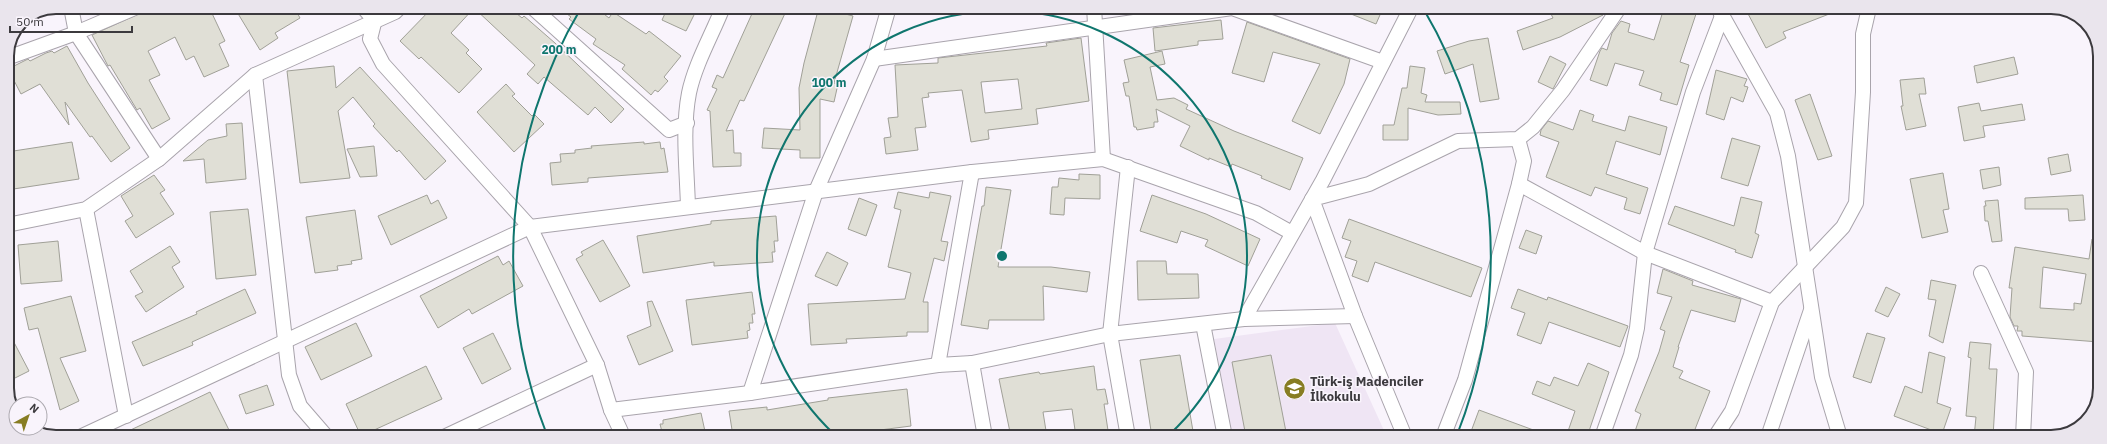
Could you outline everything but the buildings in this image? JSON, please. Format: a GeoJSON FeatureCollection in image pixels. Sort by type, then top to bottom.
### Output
{"type":"FeatureCollection","features":[{"type":"Feature","properties":{"kind":"street"},"geometry":{"type":"LineString","coordinates":[[72,14],[76,33],[159,159]]}},
{"type":"Feature","properties":{"kind":"street"},"geometry":{"type":"LineString","coordinates":[[14,55],[76,33],[121,14]]}},
{"type":"Feature","properties":{"kind":"street"},"geometry":{"type":"LineString","coordinates":[[14,224],[86,209],[159,159],[255,75],[376,14]]}},
{"type":"Feature","properties":{"kind":"street"},"geometry":{"type":"LineString","coordinates":[[376,14],[370,39],[383,64],[530,226],[597,365],[611,410],[620,430]]}},
{"type":"Feature","properties":{"kind":"street"},"geometry":{"type":"LineString","coordinates":[[540,14],[669,130],[687,123]]}},
{"type":"Feature","properties":{"kind":"street"},"geometry":{"type":"LineString","coordinates":[[688,207],[687,123],[690,93],[703,55],[721,14]]}},
{"type":"Feature","properties":{"kind":"street"},"geometry":{"type":"LineString","coordinates":[[750,393],[816,191],[874,59],[887,14]]}},
{"type":"Feature","properties":{"kind":"street"},"geometry":{"type":"LineString","coordinates":[[1094,14],[1103,159]]}},
{"type":"Feature","properties":{"kind":"street"},"geometry":{"type":"LineString","coordinates":[[874,59],[1189,14]]}},
{"type":"Feature","properties":{"kind":"street"},"geometry":{"type":"LineString","coordinates":[[1249,14],[1383,62]]}},
{"type":"Feature","properties":{"kind":"street"},"geometry":{"type":"LineString","coordinates":[[1244,319],[1312,199],[1408,14]]}},
{"type":"Feature","properties":{"kind":"street"},"geometry":{"type":"LineString","coordinates":[[1312,199],[1369,184],[1458,141],[1518,139],[1533,127],[1564,90],[1615,14]]}},
{"type":"Feature","properties":{"kind":"street"},"geometry":{"type":"LineString","coordinates":[[1604,430],[1631,355],[1637,328],[1645,253],[1693,92],[1719,14]]}},
{"type":"Feature","properties":{"kind":"street"},"geometry":{"type":"LineString","coordinates":[[1721,14],[1777,113],[1788,156],[1822,377],[1838,430]]}},
{"type":"Feature","properties":{"kind":"street"},"geometry":{"type":"LineString","coordinates":[[1720,430],[1732,411],[1772,302],[1843,228],[1856,203],[1861,143],[1863,34],[1868,14]]}},
{"type":"Feature","properties":{"kind":"street"},"geometry":{"type":"LineString","coordinates":[[255,75],[289,376],[300,406],[321,430]]}},
{"type":"Feature","properties":{"kind":"street"},"geometry":{"type":"LineString","coordinates":[[1446,430],[1465,380],[1519,184],[1524,161],[1518,139]]}},
{"type":"Feature","properties":{"kind":"street"},"geometry":{"type":"LineString","coordinates":[[95,430],[530,226],[972,172],[1103,159],[1256,213],[1292,233]]}},
{"type":"Feature","properties":{"kind":"street"},"geometry":{"type":"LineString","coordinates":[[1127,430],[1110,334],[1128,167]]}},
{"type":"Feature","properties":{"kind":"street"},"geometry":{"type":"LineString","coordinates":[[938,365],[972,172]]}},
{"type":"Feature","properties":{"kind":"street"},"geometry":{"type":"LineString","coordinates":[[1519,184],[1645,253],[1772,302]]}},
{"type":"Feature","properties":{"kind":"street"},"geometry":{"type":"LineString","coordinates":[[1312,199],[1356,316],[1402,430]]}},
{"type":"Feature","properties":{"kind":"street"},"geometry":{"type":"LineString","coordinates":[[86,209],[126,416]]}},
{"type":"Feature","properties":{"kind":"street"},"geometry":{"type":"LineString","coordinates":[[1981,272],[2026,372],[2023,430]]}},
{"type":"Feature","properties":{"kind":"street"},"geometry":{"type":"LineString","coordinates":[[1770,430],[1811,308]]}},
{"type":"Feature","properties":{"kind":"street"},"geometry":{"type":"LineString","coordinates":[[611,410],[750,393],[938,365],[972,362],[1110,334],[1244,319],[1356,316]]}},
{"type":"Feature","properties":{"kind":"street"},"geometry":{"type":"LineString","coordinates":[[1203,324],[1224,430]]}},
{"type":"Feature","properties":{"kind":"street"},"geometry":{"type":"LineString","coordinates":[[972,362],[984,430]]}},
{"type":"Feature","properties":{"kind":"street"},"geometry":{"type":"LineString","coordinates":[[459,430],[597,365]]}},
{"type":"Feature","properties":{"kind":"shaded area","name":"Türk-iş Madenciler İlkokulu"},"geometry":{"type":"Polygon","coordinates":[[[1335,323],[1384,430],[1232,430],[1214,339],[1335,323]]]}},
{"type":"Feature","properties":{"kind":"place","name":"Türk-iş Madenciler İlkokulu"},"geometry":{"type":"Point","coordinates":[1294,388]}}]}
